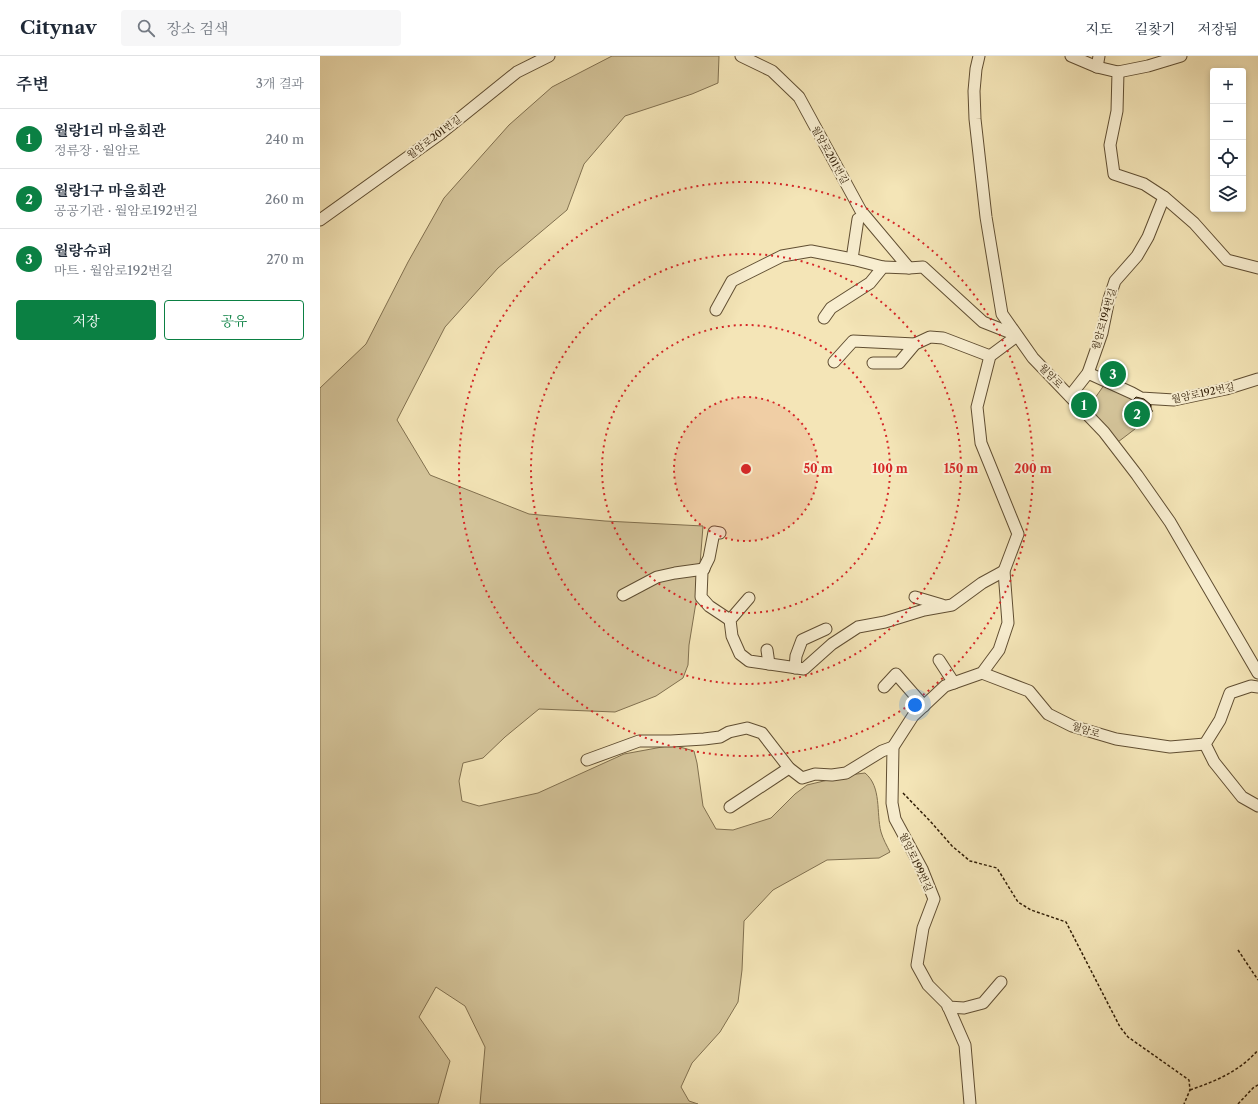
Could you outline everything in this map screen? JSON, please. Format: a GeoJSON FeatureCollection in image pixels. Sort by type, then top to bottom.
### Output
{"type":"FeatureCollection","features":[{"type":"Feature","properties":{"kind":"street","name":"월암로201번길"},"geometry":{"type":"LineString","coordinates":[[320,220],[440,134],[517,72],[549,56]]}},
{"type":"Feature","properties":{"kind":"street","name":"월암로201번길"},"geometry":{"type":"LineString","coordinates":[[742,56],[772,71],[799,97],[861,211],[908,268]]}},
{"type":"Feature","properties":{"kind":"street","name":"월암로"},"geometry":{"type":"LineString","coordinates":[[979,56],[974,91],[975,119],[986,217],[1002,314],[1033,358],[1104,432],[1170,522],[1258,673]]}},
{"type":"Feature","properties":{"kind":"street"},"geometry":{"type":"LineString","coordinates":[[1071,56],[1098,61],[1118,72],[1148,66],[1181,56]]}},
{"type":"Feature","properties":{"kind":"street"},"geometry":{"type":"LineString","coordinates":[[1118,72],[1117,111],[1110,145],[1114,174],[1144,184],[1164,197],[1194,223],[1227,260],[1258,268]]}},
{"type":"Feature","properties":{"kind":"street","name":"월암로194번길"},"geometry":{"type":"LineString","coordinates":[[1088,372],[1102,333],[1115,281],[1137,256],[1148,237],[1164,197]]}},
{"type":"Feature","properties":{"kind":"street"},"geometry":{"type":"LineString","coordinates":[[852,259],[858,219]]}},
{"type":"Feature","properties":{"kind":"street"},"geometry":{"type":"LineString","coordinates":[[716,310],[732,281],[782,256],[811,251],[883,267],[923,267],[983,322],[1017,336]]}},
{"type":"Feature","properties":{"kind":"street"},"geometry":{"type":"LineString","coordinates":[[824,318],[830,308],[870,283],[883,267]]}},
{"type":"Feature","properties":{"kind":"street"},"geometry":{"type":"LineString","coordinates":[[587,760],[639,741],[704,739],[720,737],[729,732],[747,728],[762,733],[789,768],[802,778],[815,774],[832,775],[846,773],[882,751],[893,747],[913,716],[945,686],[982,673],[999,650],[1008,623],[1004,571],[1018,534],[981,443],[977,407],[990,356],[1017,336]]}},
{"type":"Feature","properties":{"kind":"street"},"geometry":{"type":"LineString","coordinates":[[874,363],[899,363],[916,344],[930,337],[943,338],[990,356]]}},
{"type":"Feature","properties":{"kind":"street"},"geometry":{"type":"LineString","coordinates":[[834,362],[853,341],[916,344]]}},
{"type":"Feature","properties":{"kind":"street"},"geometry":{"type":"LineString","coordinates":[[1070,396],[1088,372]]}},
{"type":"Feature","properties":{"kind":"street","name":"월암로192번길"},"geometry":{"type":"LineString","coordinates":[[1088,372],[1141,398],[1174,400],[1226,389],[1258,379]]}},
{"type":"Feature","properties":{"kind":"street"},"geometry":{"type":"LineString","coordinates":[[720,533],[714,532],[709,558],[702,572],[701,597],[709,606],[730,620]]}},
{"type":"Feature","properties":{"kind":"street"},"geometry":{"type":"LineString","coordinates":[[623,595],[657,577],[675,572],[704,569]]}},
{"type":"Feature","properties":{"kind":"street"},"geometry":{"type":"LineString","coordinates":[[749,598],[730,620],[732,636],[740,654],[750,661],[804,670],[832,644],[858,627],[885,622],[924,610],[952,605],[982,583],[1004,571]]}},
{"type":"Feature","properties":{"kind":"street"},"geometry":{"type":"LineString","coordinates":[[915,597],[944,606]]}},
{"type":"Feature","properties":{"kind":"street"},"geometry":{"type":"LineString","coordinates":[[795,668],[796,656],[802,640],[826,629]]}},
{"type":"Feature","properties":{"kind":"street"},"geometry":{"type":"LineString","coordinates":[[767,650],[769,664]]}},
{"type":"Feature","properties":{"kind":"street"},"geometry":{"type":"LineString","coordinates":[[939,660],[954,683]]}},
{"type":"Feature","properties":{"kind":"street","name":"월암로"},"geometry":{"type":"LineString","coordinates":[[982,673],[1029,691],[1048,714],[1072,726],[1116,739],[1170,747],[1205,744]]}},
{"type":"Feature","properties":{"kind":"street"},"geometry":{"type":"LineString","coordinates":[[884,687],[896,674],[924,706]]}},
{"type":"Feature","properties":{"kind":"street"},"geometry":{"type":"LineString","coordinates":[[1258,687],[1251,686],[1230,693],[1220,720],[1205,744],[1214,762],[1242,797],[1258,806]]}},
{"type":"Feature","properties":{"kind":"street","name":"월암로199번길"},"geometry":{"type":"LineString","coordinates":[[893,747],[892,803],[895,819],[922,869],[934,900],[923,928],[917,965],[928,985],[948,1007],[965,1045],[970,1104]]}},
{"type":"Feature","properties":{"kind":"street"},"geometry":{"type":"LineString","coordinates":[[730,807],[789,768]]}},
{"type":"Feature","properties":{"kind":"street"},"geometry":{"type":"LineString","coordinates":[[948,1007],[964,1008],[983,1003],[1001,982]]}},
{"type":"Feature","properties":{"kind":"path"},"geometry":{"type":"LineString","coordinates":[[892,787],[905,794],[952,846],[964,856],[970,860],[997,868],[1018,902],[1031,910],[1066,922],[1120,1027],[1128,1037],[1189,1080],[1190,1090],[1184,1104]]}},
{"type":"Feature","properties":{"kind":"path"},"geometry":{"type":"LineString","coordinates":[[1238,950],[1258,980]]}},
{"type":"Feature","properties":{"kind":"path"},"geometry":{"type":"LineString","coordinates":[[1190,1090],[1227,1076],[1252,1057],[1258,1050]]}},
{"type":"Feature","properties":{"kind":"path"},"geometry":{"type":"LineString","coordinates":[[1238,1104],[1253,1088],[1258,1085]]}},
{"type":"Feature","properties":{"kind":"shaded area"},"geometry":{"type":"Polygon","coordinates":[[[612,56],[719,56],[718,83],[692,94],[625,116],[584,164],[567,210],[498,268],[445,327],[397,420],[430,475],[529,514],[605,521],[703,526],[698,590],[689,645],[688,665],[683,678],[656,696],[615,712],[539,709],[505,737],[483,758],[463,763],[459,781],[462,801],[479,806],[538,793],[624,754],[673,745],[694,751],[703,806],[716,829],[733,830],[771,818],[795,794],[807,785],[849,775],[865,773],[874,785],[878,801],[881,832],[890,852],[879,858],[827,860],[773,890],[744,921],[742,970],[738,1002],[720,1032],[692,1063],[681,1087],[689,1101],[698,1104],[480,1104],[485,1047],[465,1006],[436,987],[419,1017],[450,1061],[438,1104],[320,1104],[320,388],[366,344],[408,262],[444,198],[509,125],[552,87],[612,56]]]}},
{"type":"Feature","properties":{"kind":"shaded area"},"geometry":{"type":"Polygon","coordinates":[[[1107,381],[1141,398],[1153,411],[1135,429],[1114,445],[1084,411],[1107,381]]]}},
{"type":"Feature","properties":{"kind":"building"},"geometry":{"type":"Polygon","coordinates":[[[1136,397],[1144,399],[1151,405],[1135,422],[1123,410],[1136,397]]]}},
{"type":"Feature","properties":{"kind":"place","name":"월랑슈퍼"},"geometry":{"type":"Point","coordinates":[1113,374]}},
{"type":"Feature","properties":{"kind":"place","name":"월랑1리 마을회관"},"geometry":{"type":"Point","coordinates":[1084,405]}},
{"type":"Feature","properties":{"kind":"place","name":"월랑1구 마을회관"},"geometry":{"type":"Point","coordinates":[1137,414]}}]}
